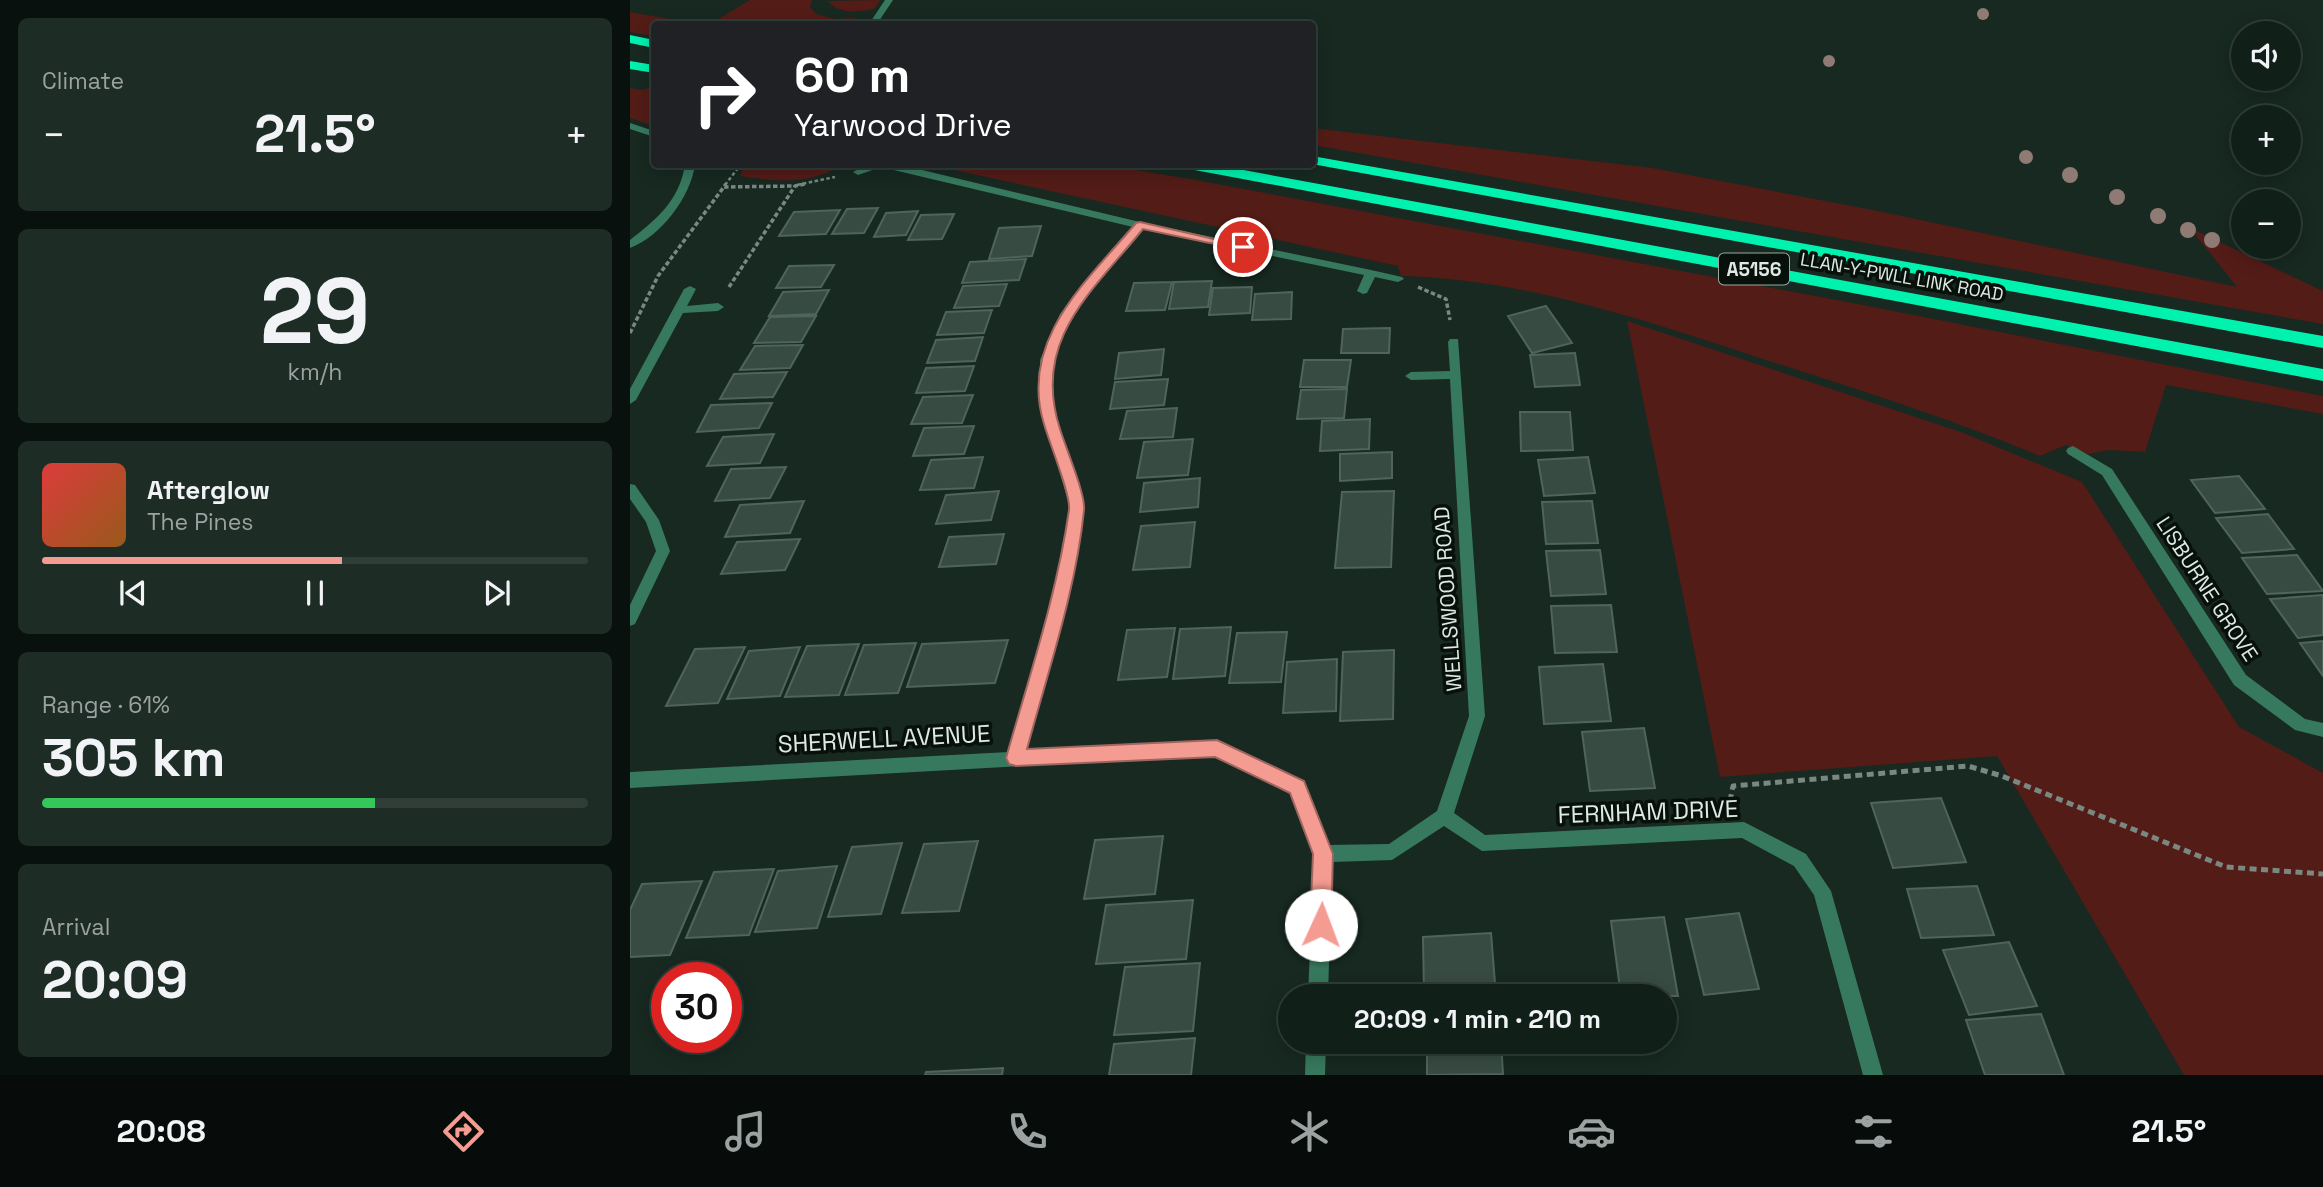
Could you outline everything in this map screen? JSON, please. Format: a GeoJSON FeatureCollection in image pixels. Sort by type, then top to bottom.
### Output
{"type":"FeatureCollection","features":[{"type":"Feature","properties":{"kind":"highway"},"geometry":{"type":"LineString","coordinates":[[630,39],[651,43]]}},
{"type":"Feature","properties":{"kind":"highway"},"geometry":{"type":"LineString","coordinates":[[630,65],[651,68]]}},
{"type":"Feature","properties":{"kind":"highway","name":"LLAN-Y-PWLL LINK ROAD"},"geometry":{"type":"LineString","coordinates":[[1316,161],[2323,342]]}},
{"type":"Feature","properties":{"kind":"highway","name":"LLAN-Y-PWLL LINK ROAD"},"geometry":{"type":"LineString","coordinates":[[1206,168],[2323,375]]}},
{"type":"Feature","properties":{"kind":"street"},"geometry":{"type":"LineString","coordinates":[[875,21],[889,0]]}},
{"type":"Feature","properties":{"kind":"street"},"geometry":{"type":"LineString","coordinates":[[630,127],[651,133]]}},
{"type":"Feature","properties":{"kind":"street"},"geometry":{"type":"LineString","coordinates":[[630,245],[668,215],[690,183],[690,168]]}},
{"type":"Feature","properties":{"kind":"street"},"geometry":{"type":"LineString","coordinates":[[858,172],[870,168]]}},
{"type":"Feature","properties":{"kind":"street"},"geometry":{"type":"LineString","coordinates":[[898,168],[1140,225],[1398,279]]}},
{"type":"Feature","properties":{"kind":"street"},"geometry":{"type":"LineString","coordinates":[[1016,758],[1062,586],[1077,507],[1046,410],[1046,360],[1064,317],[1140,225]]}},
{"type":"Feature","properties":{"kind":"street"},"geometry":{"type":"LineString","coordinates":[[1363,291],[1371,273]]}},
{"type":"Feature","properties":{"kind":"street"},"geometry":{"type":"LineString","coordinates":[[630,400],[690,289]]}},
{"type":"Feature","properties":{"kind":"street"},"geometry":{"type":"LineString","coordinates":[[678,310],[718,307]]}},
{"type":"Feature","properties":{"kind":"street","name":"WELLSWOOD ROAD"},"geometry":{"type":"LineString","coordinates":[[1444,816],[1477,716],[1454,342]]}},
{"type":"Feature","properties":{"kind":"street"},"geometry":{"type":"LineString","coordinates":[[1411,376],[1454,375]]}},
{"type":"Feature","properties":{"kind":"street","name":"LISBURNE GROVE"},"geometry":{"type":"LineString","coordinates":[[2073,451],[2108,472],[2240,680],[2301,724],[2323,730]]}},
{"type":"Feature","properties":{"kind":"street"},"geometry":{"type":"LineString","coordinates":[[630,489],[652,520],[663,551],[630,620]]}},
{"type":"Feature","properties":{"kind":"street","name":"SHERWELL AVENUE"},"geometry":{"type":"LineString","coordinates":[[630,780],[1217,748],[1297,787],[1323,854],[1318,984]]}},
{"type":"Feature","properties":{"kind":"street"},"geometry":{"type":"LineString","coordinates":[[1323,854],[1392,852],[1444,816]]}},
{"type":"Feature","properties":{"kind":"street","name":"FERNHAM DRIVE"},"geometry":{"type":"LineString","coordinates":[[1444,816],[1482,843],[1744,830],[1800,860],[1822,891],[1873,1075]]}},
{"type":"Feature","properties":{"kind":"street"},"geometry":{"type":"LineString","coordinates":[[1315,1075],[1316,1054]]}},
{"type":"Feature","properties":{"kind":"path"},"geometry":{"type":"LineString","coordinates":[[630,332],[658,276],[738,168]]}},
{"type":"Feature","properties":{"kind":"path"},"geometry":{"type":"LineString","coordinates":[[724,187],[795,186],[858,172]]}},
{"type":"Feature","properties":{"kind":"path"},"geometry":{"type":"LineString","coordinates":[[690,289],[732,287],[795,186]]}},
{"type":"Feature","properties":{"kind":"path"},"geometry":{"type":"LineString","coordinates":[[1398,279],[1446,299],[1454,342]]}},
{"type":"Feature","properties":{"kind":"path"},"geometry":{"type":"LineString","coordinates":[[1724,831],[1733,786],[1968,766],[2002,776],[2226,867],[2323,874]]}},
{"type":"Feature","properties":{"kind":"shaded area"},"geometry":{"type":"Polygon","coordinates":[[[750,0],[812,0],[810,7],[816,14],[836,19],[853,18],[866,21],[721,21],[720,18],[750,0]]]}},
{"type":"Feature","properties":{"kind":"shaded area"},"geometry":{"type":"Polygon","coordinates":[[[880,0],[874,9],[856,11],[838,9],[828,1],[880,0]]]}},
{"type":"Feature","properties":{"kind":"shaded area"},"geometry":{"type":"Polygon","coordinates":[[[630,12],[681,21],[651,21],[651,36],[630,32],[630,12]]]}},
{"type":"Feature","properties":{"kind":"shaded area"},"geometry":{"type":"Polygon","coordinates":[[[630,88],[641,90],[651,88],[651,125],[630,118],[630,88]]]}},
{"type":"Feature","properties":{"kind":"shaded area"},"geometry":{"type":"Polygon","coordinates":[[[1316,128],[1652,168],[1873,210],[2237,287],[2190,228],[2231,247],[2231,259],[2255,259],[2323,291],[2323,324],[1316,146],[1316,128]]]}},
{"type":"Feature","properties":{"kind":"shaded area"},"geometry":{"type":"Polygon","coordinates":[[[743,168],[837,168],[817,176],[793,180],[740,176],[743,168]]]}},
{"type":"Feature","properties":{"kind":"shaded area"},"geometry":{"type":"Polygon","coordinates":[[[945,168],[1124,168],[1201,181],[1863,305],[2323,396],[2323,414],[2166,385],[2145,452],[2109,450],[2088,454],[2066,445],[2040,456],[1868,393],[1675,330],[1540,294],[1448,279],[1401,276],[1398,266],[945,168]]]}},
{"type":"Feature","properties":{"kind":"shaded area"},"geometry":{"type":"Polygon","coordinates":[[[1627,321],[1961,432],[2082,482],[2239,727],[2323,773],[2323,1075],[2184,1075],[1997,756],[1720,777],[1627,321]]]}},
{"type":"Feature","properties":{"kind":"building"},"geometry":{"type":"Polygon","coordinates":[[[878,208],[864,233],[832,234],[847,209],[878,208]]]}},
{"type":"Feature","properties":{"kind":"building"},"geometry":{"type":"Polygon","coordinates":[[[840,210],[826,234],[779,236],[794,212],[840,210]]]}},
{"type":"Feature","properties":{"kind":"building"},"geometry":{"type":"Polygon","coordinates":[[[918,211],[906,235],[874,237],[886,213],[918,211]]]}},
{"type":"Feature","properties":{"kind":"building"},"geometry":{"type":"Polygon","coordinates":[[[954,214],[942,239],[908,240],[921,215],[954,214]]]}},
{"type":"Feature","properties":{"kind":"building"},"geometry":{"type":"Polygon","coordinates":[[[1041,226],[1032,256],[989,259],[999,228],[1041,226]]]}},
{"type":"Feature","properties":{"kind":"building"},"geometry":{"type":"Polygon","coordinates":[[[1026,259],[1019,280],[962,283],[970,262],[1026,259]]]}},
{"type":"Feature","properties":{"kind":"building"},"geometry":{"type":"Polygon","coordinates":[[[834,265],[821,287],[776,288],[789,266],[834,265]]]}},
{"type":"Feature","properties":{"kind":"building"},"geometry":{"type":"Polygon","coordinates":[[[1212,281],[1208,307],[1169,309],[1174,282],[1212,281]]]}},
{"type":"Feature","properties":{"kind":"building"},"geometry":{"type":"Polygon","coordinates":[[[1172,282],[1165,310],[1126,311],[1134,283],[1172,282]]]}},
{"type":"Feature","properties":{"kind":"building"},"geometry":{"type":"Polygon","coordinates":[[[1007,284],[999,306],[954,308],[963,286],[1007,284]]]}},
{"type":"Feature","properties":{"kind":"building"},"geometry":{"type":"Polygon","coordinates":[[[1252,287],[1250,313],[1209,315],[1213,288],[1252,287]]]}},
{"type":"Feature","properties":{"kind":"building"},"geometry":{"type":"Polygon","coordinates":[[[829,290],[816,314],[769,316],[783,292],[829,290]]]}},
{"type":"Feature","properties":{"kind":"building"},"geometry":{"type":"Polygon","coordinates":[[[1292,292],[1291,319],[1252,320],[1255,294],[1292,292]]]}},
{"type":"Feature","properties":{"kind":"building"},"geometry":{"type":"Polygon","coordinates":[[[1546,306],[1572,343],[1532,353],[1508,316],[1546,306]]]}},
{"type":"Feature","properties":{"kind":"building"},"geometry":{"type":"Polygon","coordinates":[[[992,310],[984,333],[937,335],[946,312],[992,310]]]}},
{"type":"Feature","properties":{"kind":"building"},"geometry":{"type":"Polygon","coordinates":[[[816,316],[801,342],[754,343],[770,317],[816,316]]]}},
{"type":"Feature","properties":{"kind":"building"},"geometry":{"type":"Polygon","coordinates":[[[1390,328],[1389,353],[1341,353],[1343,329],[1390,328]]]}},
{"type":"Feature","properties":{"kind":"building"},"geometry":{"type":"Polygon","coordinates":[[[983,337],[975,361],[927,363],[936,340],[983,337]]]}},
{"type":"Feature","properties":{"kind":"building"},"geometry":{"type":"Polygon","coordinates":[[[803,345],[790,368],[740,370],[755,346],[803,345]]]}},
{"type":"Feature","properties":{"kind":"building"},"geometry":{"type":"Polygon","coordinates":[[[1164,349],[1161,375],[1115,379],[1119,353],[1164,349]]]}},
{"type":"Feature","properties":{"kind":"building"},"geometry":{"type":"Polygon","coordinates":[[[1575,353],[1580,385],[1535,387],[1530,355],[1575,353]]]}},
{"type":"Feature","properties":{"kind":"building"},"geometry":{"type":"Polygon","coordinates":[[[1304,360],[1351,360],[1347,387],[1300,387],[1304,360]]]}},
{"type":"Feature","properties":{"kind":"building"},"geometry":{"type":"Polygon","coordinates":[[[974,366],[965,391],[916,393],[926,368],[974,366]]]}},
{"type":"Feature","properties":{"kind":"building"},"geometry":{"type":"Polygon","coordinates":[[[787,372],[773,397],[720,399],[734,374],[787,372]]]}},
{"type":"Feature","properties":{"kind":"building"},"geometry":{"type":"Polygon","coordinates":[[[1168,379],[1164,405],[1110,409],[1115,382],[1168,379]]]}},
{"type":"Feature","properties":{"kind":"building"},"geometry":{"type":"Polygon","coordinates":[[[1347,389],[1344,418],[1297,419],[1301,390],[1347,389]]]}},
{"type":"Feature","properties":{"kind":"building"},"geometry":{"type":"Polygon","coordinates":[[[973,395],[962,423],[911,424],[923,397],[973,395]]]}},
{"type":"Feature","properties":{"kind":"building"},"geometry":{"type":"Polygon","coordinates":[[[772,403],[759,428],[697,432],[711,405],[772,403]]]}},
{"type":"Feature","properties":{"kind":"building"},"geometry":{"type":"Polygon","coordinates":[[[1177,408],[1173,437],[1120,439],[1127,411],[1177,408]]]}},
{"type":"Feature","properties":{"kind":"building"},"geometry":{"type":"Polygon","coordinates":[[[1520,412],[1570,412],[1573,450],[1521,451],[1520,412]]]}},
{"type":"Feature","properties":{"kind":"building"},"geometry":{"type":"Polygon","coordinates":[[[1370,419],[1369,449],[1320,451],[1322,421],[1370,419]]]}},
{"type":"Feature","properties":{"kind":"building"},"geometry":{"type":"Polygon","coordinates":[[[974,426],[964,454],[913,456],[924,428],[974,426]]]}},
{"type":"Feature","properties":{"kind":"building"},"geometry":{"type":"Polygon","coordinates":[[[774,434],[760,463],[707,466],[723,437],[774,434]]]}},
{"type":"Feature","properties":{"kind":"building"},"geometry":{"type":"Polygon","coordinates":[[[1193,439],[1188,475],[1137,478],[1144,442],[1193,439]]]}},
{"type":"Feature","properties":{"kind":"building"},"geometry":{"type":"Polygon","coordinates":[[[1392,452],[1392,478],[1340,481],[1340,454],[1392,452]]]}},
{"type":"Feature","properties":{"kind":"building"},"geometry":{"type":"Polygon","coordinates":[[[983,457],[974,488],[920,490],[931,460],[983,457]]]}},
{"type":"Feature","properties":{"kind":"building"},"geometry":{"type":"Polygon","coordinates":[[[1588,457],[1595,493],[1544,496],[1538,460],[1588,457]]]}},
{"type":"Feature","properties":{"kind":"building"},"geometry":{"type":"Polygon","coordinates":[[[786,467],[770,498],[715,501],[731,469],[786,467]]]}},
{"type":"Feature","properties":{"kind":"building"},"geometry":{"type":"Polygon","coordinates":[[[2239,476],[2265,509],[2215,513],[2191,480],[2239,476]]]}},
{"type":"Feature","properties":{"kind":"building"},"geometry":{"type":"Polygon","coordinates":[[[1200,478],[1198,507],[1140,512],[1144,483],[1200,478]]]}},
{"type":"Feature","properties":{"kind":"building"},"geometry":{"type":"Polygon","coordinates":[[[999,491],[991,520],[936,524],[946,495],[999,491]]]}},
{"type":"Feature","properties":{"kind":"building"},"geometry":{"type":"Polygon","coordinates":[[[1394,491],[1391,567],[1335,568],[1342,492],[1394,491]]]}},
{"type":"Feature","properties":{"kind":"building"},"geometry":{"type":"Polygon","coordinates":[[[804,501],[790,533],[725,537],[740,505],[804,501]]]}},
{"type":"Feature","properties":{"kind":"building"},"geometry":{"type":"Polygon","coordinates":[[[1592,501],[1598,543],[1546,544],[1542,502],[1592,501]]]}},
{"type":"Feature","properties":{"kind":"building"},"geometry":{"type":"Polygon","coordinates":[[[2268,514],[2294,549],[2242,553],[2216,518],[2268,514]]]}},
{"type":"Feature","properties":{"kind":"building"},"geometry":{"type":"Polygon","coordinates":[[[1195,522],[1190,567],[1133,570],[1141,526],[1195,522]]]}},
{"type":"Feature","properties":{"kind":"building"},"geometry":{"type":"Polygon","coordinates":[[[1004,534],[996,564],[939,567],[949,537],[1004,534]]]}},
{"type":"Feature","properties":{"kind":"building"},"geometry":{"type":"Polygon","coordinates":[[[800,539],[785,570],[721,574],[737,542],[800,539]]]}},
{"type":"Feature","properties":{"kind":"building"},"geometry":{"type":"Polygon","coordinates":[[[1600,550],[1606,594],[1551,596],[1546,551],[1600,550]]]}},
{"type":"Feature","properties":{"kind":"building"},"geometry":{"type":"Polygon","coordinates":[[[2297,555],[2323,591],[2267,594],[2242,558],[2297,555]]]}},
{"type":"Feature","properties":{"kind":"building"},"geometry":{"type":"Polygon","coordinates":[[[2323,595],[2323,635],[2298,638],[2270,599],[2323,595]]]}},
{"type":"Feature","properties":{"kind":"building"},"geometry":{"type":"Polygon","coordinates":[[[1611,605],[1617,652],[1555,653],[1551,606],[1611,605]]]}},
{"type":"Feature","properties":{"kind":"building"},"geometry":{"type":"Polygon","coordinates":[[[1231,627],[1225,676],[1173,679],[1180,629],[1231,627]]]}},
{"type":"Feature","properties":{"kind":"building"},"geometry":{"type":"Polygon","coordinates":[[[1175,628],[1167,677],[1118,680],[1127,630],[1175,628]]]}},
{"type":"Feature","properties":{"kind":"building"},"geometry":{"type":"Polygon","coordinates":[[[1287,632],[1281,682],[1229,683],[1237,633],[1287,632]]]}},
{"type":"Feature","properties":{"kind":"building"},"geometry":{"type":"Polygon","coordinates":[[[1008,640],[995,683],[907,687],[922,644],[1008,640]]]}},
{"type":"Feature","properties":{"kind":"building"},"geometry":{"type":"Polygon","coordinates":[[[2323,641],[2323,676],[2300,643],[2323,641]]]}},
{"type":"Feature","properties":{"kind":"building"},"geometry":{"type":"Polygon","coordinates":[[[916,643],[898,693],[845,695],[864,645],[916,643]]]}},
{"type":"Feature","properties":{"kind":"building"},"geometry":{"type":"Polygon","coordinates":[[[859,644],[839,695],[785,697],[807,646],[859,644]]]}},
{"type":"Feature","properties":{"kind":"building"},"geometry":{"type":"Polygon","coordinates":[[[745,647],[718,703],[666,706],[695,649],[745,647]]]}},
{"type":"Feature","properties":{"kind":"building"},"geometry":{"type":"Polygon","coordinates":[[[800,647],[780,696],[727,699],[749,651],[800,647]]]}},
{"type":"Feature","properties":{"kind":"building"},"geometry":{"type":"Polygon","coordinates":[[[1394,650],[1393,719],[1340,721],[1343,652],[1394,650]]]}},
{"type":"Feature","properties":{"kind":"building"},"geometry":{"type":"Polygon","coordinates":[[[1337,659],[1336,711],[1283,713],[1287,662],[1337,659]]]}},
{"type":"Feature","properties":{"kind":"building"},"geometry":{"type":"Polygon","coordinates":[[[1603,664],[1611,721],[1544,724],[1539,667],[1603,664]]]}},
{"type":"Feature","properties":{"kind":"building"},"geometry":{"type":"Polygon","coordinates":[[[1644,728],[1655,788],[1590,791],[1582,732],[1644,728]]]}},
{"type":"Feature","properties":{"kind":"building"},"geometry":{"type":"Polygon","coordinates":[[[1941,798],[1966,862],[1893,868],[1871,803],[1941,798]]]}},
{"type":"Feature","properties":{"kind":"building"},"geometry":{"type":"Polygon","coordinates":[[[1163,836],[1155,894],[1084,899],[1095,840],[1163,836]]]}},
{"type":"Feature","properties":{"kind":"building"},"geometry":{"type":"Polygon","coordinates":[[[978,841],[959,911],[902,913],[924,844],[978,841]]]}},
{"type":"Feature","properties":{"kind":"building"},"geometry":{"type":"Polygon","coordinates":[[[902,843],[881,914],[828,917],[852,847],[902,843]]]}},
{"type":"Feature","properties":{"kind":"building"},"geometry":{"type":"Polygon","coordinates":[[[837,866],[817,928],[755,932],[778,871],[837,866]]]}},
{"type":"Feature","properties":{"kind":"building"},"geometry":{"type":"Polygon","coordinates":[[[774,869],[749,935],[686,938],[714,872],[774,869]]]}},
{"type":"Feature","properties":{"kind":"building"},"geometry":{"type":"Polygon","coordinates":[[[702,881],[670,955],[630,957],[630,910],[642,884],[702,881]]]}},
{"type":"Feature","properties":{"kind":"building"},"geometry":{"type":"Polygon","coordinates":[[[1977,886],[1994,935],[1921,938],[1907,889],[1977,886]]]}},
{"type":"Feature","properties":{"kind":"building"},"geometry":{"type":"Polygon","coordinates":[[[1193,900],[1186,959],[1096,964],[1106,905],[1193,900]]]}},
{"type":"Feature","properties":{"kind":"building"},"geometry":{"type":"Polygon","coordinates":[[[1739,913],[1759,989],[1704,995],[1686,919],[1739,913]]]}},
{"type":"Feature","properties":{"kind":"building"},"geometry":{"type":"Polygon","coordinates":[[[1664,917],[1676,984],[1619,984],[1611,921],[1664,917]]]}},
{"type":"Feature","properties":{"kind":"building"},"geometry":{"type":"Polygon","coordinates":[[[1491,933],[1495,984],[1424,984],[1423,937],[1491,933]]]}},
{"type":"Feature","properties":{"kind":"building"},"geometry":{"type":"Polygon","coordinates":[[[2009,942],[2037,1006],[1969,1015],[1943,950],[2009,942]]]}},
{"type":"Feature","properties":{"kind":"building"},"geometry":{"type":"Polygon","coordinates":[[[1200,963],[1193,1031],[1114,1035],[1125,967],[1200,963]]]}},
{"type":"Feature","properties":{"kind":"building"},"geometry":{"type":"Polygon","coordinates":[[[2041,1014],[2064,1075],[1985,1075],[1966,1020],[2041,1014]]]}},
{"type":"Feature","properties":{"kind":"building"},"geometry":{"type":"Polygon","coordinates":[[[1195,1038],[1191,1075],[1109,1075],[1114,1044],[1195,1038]]]}},
{"type":"Feature","properties":{"kind":"building"},"geometry":{"type":"Polygon","coordinates":[[[1427,1054],[1502,1054],[1503,1074],[1427,1075],[1427,1054]]]}},
{"type":"Feature","properties":{"kind":"building"},"geometry":{"type":"Polygon","coordinates":[[[1003,1068],[1002,1075],[925,1075],[926,1072],[1003,1068]]]}},
{"type":"Feature","properties":{"kind":"route"},"geometry":{"type":"LineString","coordinates":[[1243,247],[1140,225],[1064,317],[1046,360],[1046,410],[1077,507],[1062,586],[1016,758],[1217,748],[1297,787],[1323,854],[1321,925]]}}]}
